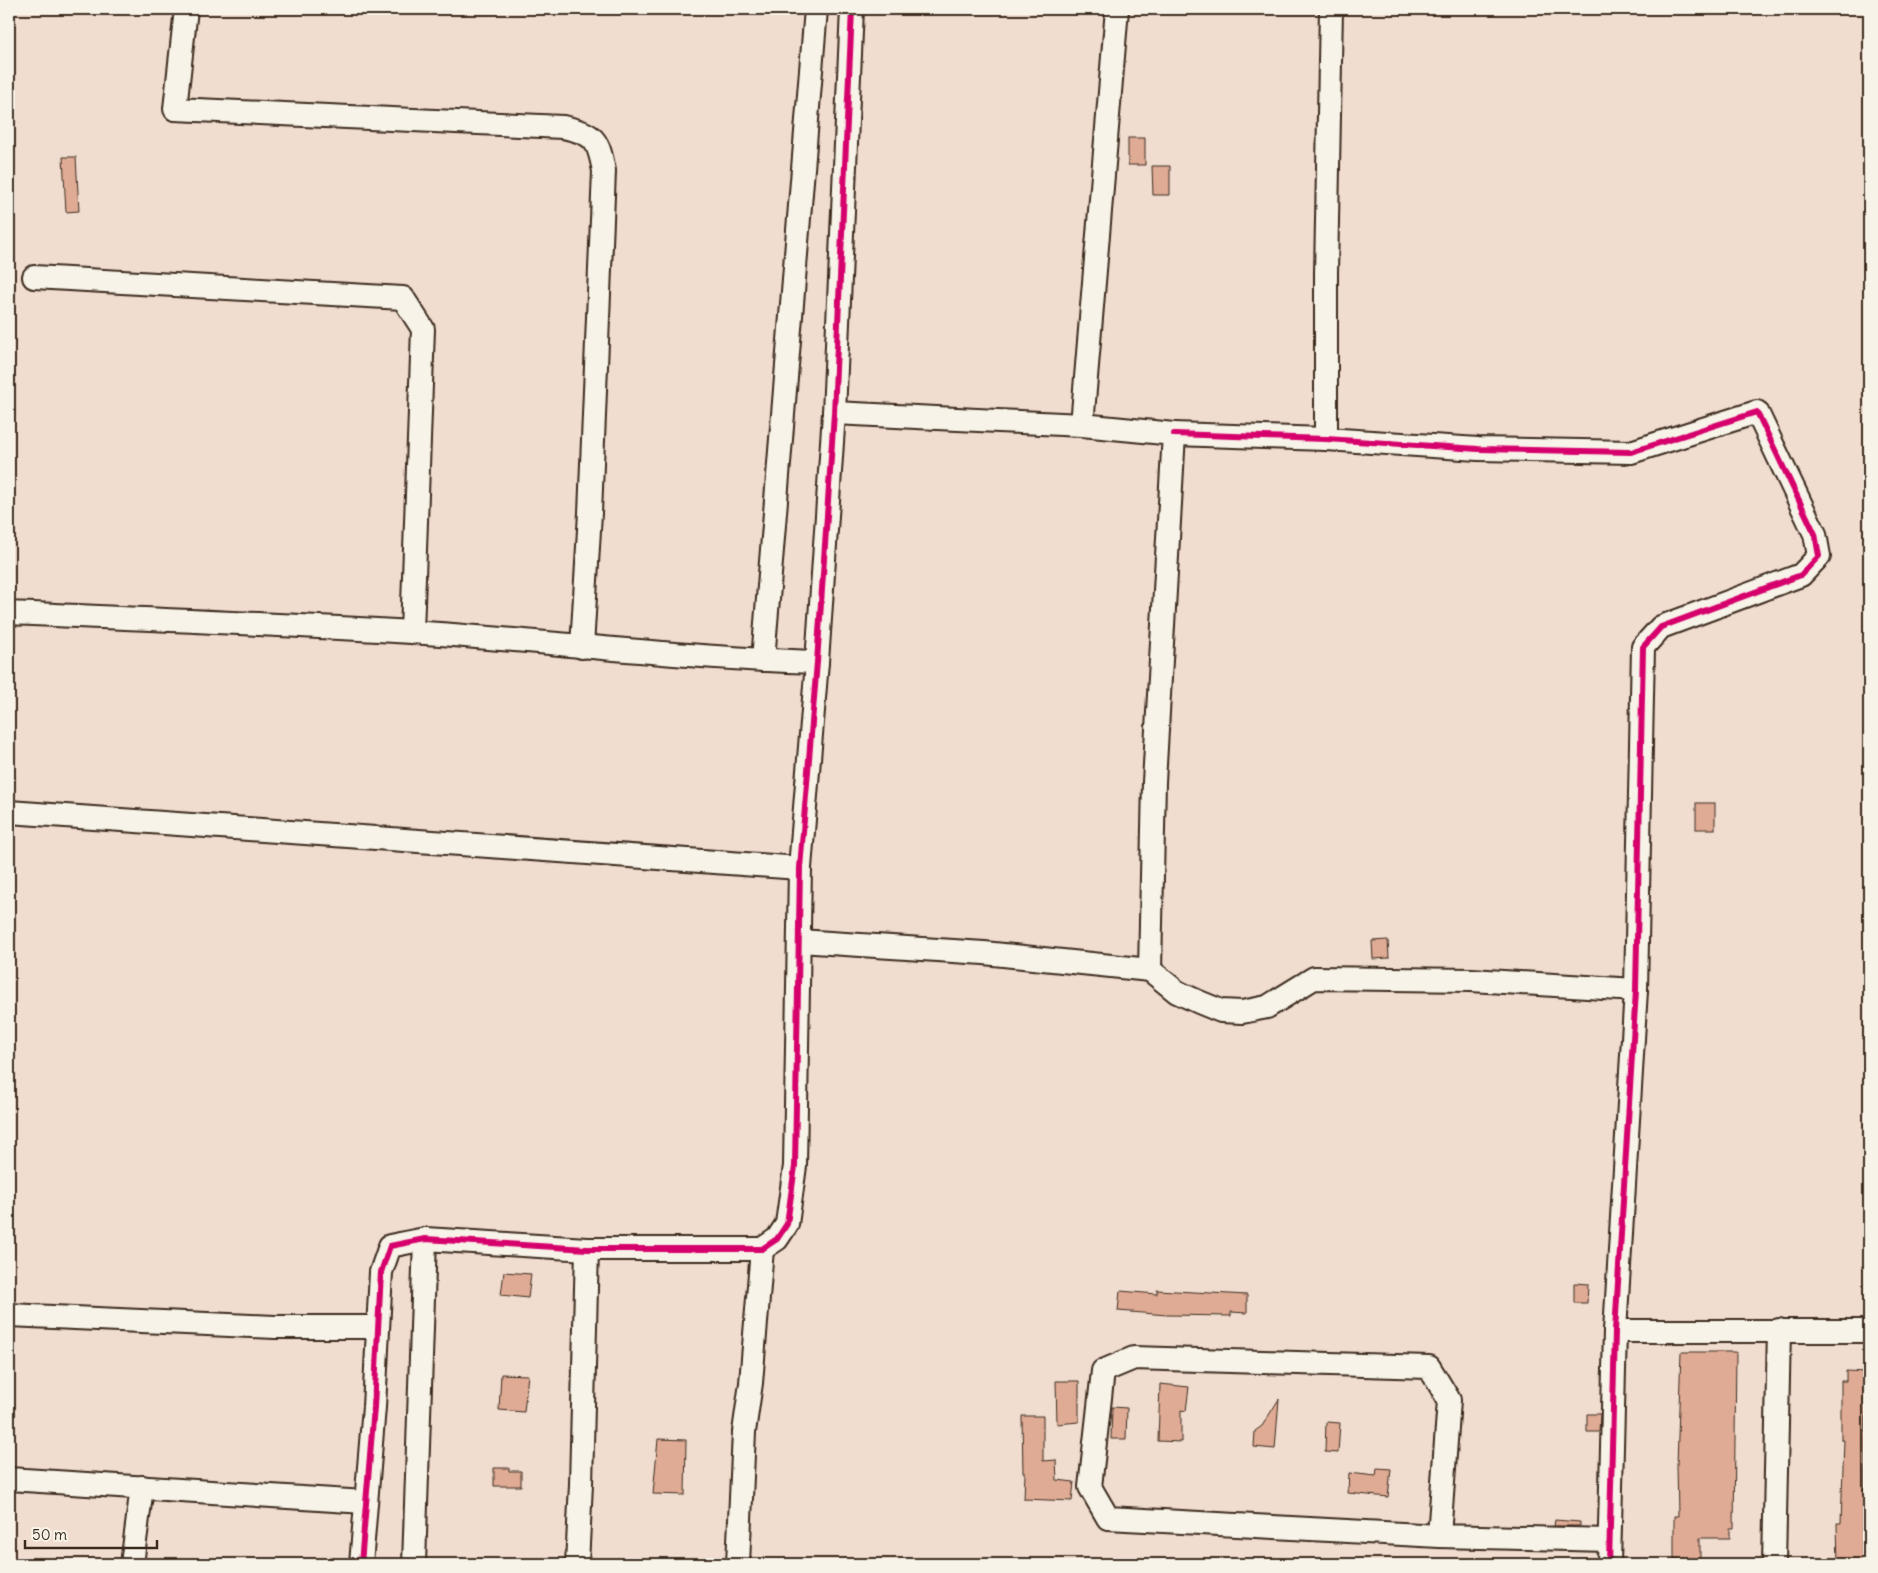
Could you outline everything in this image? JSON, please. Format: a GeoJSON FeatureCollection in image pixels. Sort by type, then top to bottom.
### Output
{"type":"FeatureCollection","features":[{"type":"Feature","properties":{"kind":"street"},"geometry":{"type":"LineString","coordinates":[[186,9],[176,109],[563,127],[579,130],[592,138],[600,149],[604,171],[591,504],[582,647]]}},
{"type":"Feature","properties":{"kind":"street"},"geometry":{"type":"LineString","coordinates":[[763,660],[816,9]]}},
{"type":"Feature","properties":{"kind":"street"},"geometry":{"type":"LineString","coordinates":[[361,1564],[374,1407],[380,1272],[390,1246],[426,1239],[587,1249],[762,1249],[777,1239],[787,1224],[792,1199],[795,1166],[800,868],[817,662],[834,413],[852,9]]}},
{"type":"Feature","properties":{"kind":"street"},"geometry":{"type":"LineString","coordinates":[[1082,425],[1117,9]]}},
{"type":"Feature","properties":{"kind":"street"},"geometry":{"type":"LineString","coordinates":[[1326,439],[1326,274],[1331,9]]}},
{"type":"Feature","properties":{"kind":"street"},"geometry":{"type":"LineString","coordinates":[[34,277],[403,298],[423,329],[412,632]]}},
{"type":"Feature","properties":{"kind":"street"},"geometry":{"type":"LineString","coordinates":[[834,413],[1082,425],[1174,434],[1326,439],[1478,449],[1631,452],[1757,412],[1815,534],[1819,556],[1801,575],[1661,627],[1643,647],[1636,990],[1615,1331],[1609,1564]]}},
{"type":"Feature","properties":{"kind":"street"},"geometry":{"type":"LineString","coordinates":[[1150,970],[1154,782],[1174,434]]}},
{"type":"Feature","properties":{"kind":"street"},"geometry":{"type":"LineString","coordinates":[[9,613],[412,632],[582,647],[817,662]]}},
{"type":"Feature","properties":{"kind":"street"},"geometry":{"type":"LineString","coordinates":[[9,812],[800,868]]}},
{"type":"Feature","properties":{"kind":"street"},"geometry":{"type":"LineString","coordinates":[[799,941],[984,953],[1150,970],[1177,992],[1221,1011],[1242,1012],[1267,1007],[1314,978],[1471,980],[1636,990]]}},
{"type":"Feature","properties":{"kind":"street"},"geometry":{"type":"LineString","coordinates":[[414,1564],[426,1239]]}},
{"type":"Feature","properties":{"kind":"street"},"geometry":{"type":"LineString","coordinates":[[578,1564],[587,1249]]}},
{"type":"Feature","properties":{"kind":"street"},"geometry":{"type":"LineString","coordinates":[[738,1564],[744,1432],[751,1383],[762,1249]]}},
{"type":"Feature","properties":{"kind":"street"},"geometry":{"type":"LineString","coordinates":[[9,1315],[275,1327],[377,1327]]}},
{"type":"Feature","properties":{"kind":"street"},"geometry":{"type":"LineString","coordinates":[[1774,1564],[1779,1330]]}},
{"type":"Feature","properties":{"kind":"street"},"geometry":{"type":"LineString","coordinates":[[1615,1331],[1869,1331]]}},
{"type":"Feature","properties":{"kind":"street"},"geometry":{"type":"LineString","coordinates":[[1440,1536],[1449,1400],[1429,1368],[1134,1358],[1103,1371],[1090,1487],[1108,1518],[1440,1536],[1609,1540]]}},
{"type":"Feature","properties":{"kind":"street"},"geometry":{"type":"LineString","coordinates":[[9,1479],[365,1502]]}},
{"type":"Feature","properties":{"kind":"street"},"geometry":{"type":"LineString","coordinates":[[132,1564],[142,1487]]}},
{"type":"Feature","properties":{"kind":"building"},"geometry":{"type":"Polygon","coordinates":[[[1128,138],[1145,138],[1145,165],[1128,165],[1128,138]]]}},
{"type":"Feature","properties":{"kind":"building"},"geometry":{"type":"Polygon","coordinates":[[[63,157],[76,157],[79,211],[66,212],[63,157]]]}},
{"type":"Feature","properties":{"kind":"building"},"geometry":{"type":"Polygon","coordinates":[[[1152,166],[1170,166],[1170,195],[1153,195],[1152,166]]]}},
{"type":"Feature","properties":{"kind":"building"},"geometry":{"type":"Polygon","coordinates":[[[1696,803],[1715,803],[1715,829],[1696,829],[1696,803]]]}},
{"type":"Feature","properties":{"kind":"building"},"geometry":{"type":"Polygon","coordinates":[[[1388,940],[1389,958],[1373,959],[1372,941],[1388,940]]]}},
{"type":"Feature","properties":{"kind":"building"},"geometry":{"type":"Polygon","coordinates":[[[504,1272],[531,1274],[528,1298],[501,1295],[504,1272]]]}},
{"type":"Feature","properties":{"kind":"building"},"geometry":{"type":"Polygon","coordinates":[[[1574,1283],[1588,1284],[1587,1303],[1574,1303],[1574,1283]]]}},
{"type":"Feature","properties":{"kind":"building"},"geometry":{"type":"Polygon","coordinates":[[[1157,1290],[1247,1295],[1247,1313],[1231,1312],[1231,1316],[1167,1315],[1118,1311],[1120,1291],[1157,1294],[1157,1290]]]}},
{"type":"Feature","properties":{"kind":"building"},"geometry":{"type":"Polygon","coordinates":[[[1681,1352],[1736,1352],[1734,1528],[1730,1528],[1730,1538],[1700,1538],[1700,1564],[1679,1564],[1679,1559],[1674,1559],[1674,1516],[1678,1516],[1677,1464],[1681,1352]]]}},
{"type":"Feature","properties":{"kind":"building"},"geometry":{"type":"Polygon","coordinates":[[[1846,1371],[1866,1372],[1864,1564],[1838,1564],[1837,1523],[1841,1523],[1844,1440],[1841,1440],[1841,1381],[1846,1381],[1846,1371]]]}},
{"type":"Feature","properties":{"kind":"building"},"geometry":{"type":"Polygon","coordinates":[[[501,1374],[528,1375],[524,1412],[499,1410],[501,1374]]]}},
{"type":"Feature","properties":{"kind":"building"},"geometry":{"type":"Polygon","coordinates":[[[1056,1381],[1079,1381],[1079,1422],[1057,1424],[1056,1381]]]}},
{"type":"Feature","properties":{"kind":"building"},"geometry":{"type":"Polygon","coordinates":[[[1160,1384],[1189,1387],[1186,1411],[1181,1410],[1181,1442],[1158,1441],[1160,1384]]]}},
{"type":"Feature","properties":{"kind":"building"},"geometry":{"type":"Polygon","coordinates":[[[1279,1399],[1275,1449],[1254,1447],[1255,1431],[1262,1426],[1279,1399]]]}},
{"type":"Feature","properties":{"kind":"building"},"geometry":{"type":"Polygon","coordinates":[[[1112,1407],[1127,1408],[1126,1439],[1111,1439],[1112,1407]]]}},
{"type":"Feature","properties":{"kind":"building"},"geometry":{"type":"Polygon","coordinates":[[[1587,1414],[1600,1414],[1599,1432],[1587,1432],[1587,1414]]]}},
{"type":"Feature","properties":{"kind":"building"},"geometry":{"type":"Polygon","coordinates":[[[1022,1416],[1043,1416],[1043,1461],[1056,1460],[1057,1480],[1074,1482],[1072,1501],[1024,1499],[1025,1473],[1023,1473],[1022,1416]]]}},
{"type":"Feature","properties":{"kind":"building"},"geometry":{"type":"Polygon","coordinates":[[[1326,1422],[1340,1423],[1338,1453],[1325,1452],[1326,1422]]]}},
{"type":"Feature","properties":{"kind":"building"},"geometry":{"type":"Polygon","coordinates":[[[658,1439],[686,1440],[685,1495],[653,1494],[658,1439]]]}},
{"type":"Feature","properties":{"kind":"building"},"geometry":{"type":"Polygon","coordinates":[[[494,1468],[509,1468],[509,1471],[521,1471],[521,1486],[494,1486],[494,1468]]]}},
{"type":"Feature","properties":{"kind":"building"},"geometry":{"type":"Polygon","coordinates":[[[1377,1468],[1391,1469],[1388,1497],[1348,1493],[1349,1473],[1376,1476],[1377,1468]]]}},
{"type":"Feature","properties":{"kind":"building"},"geometry":{"type":"Polygon","coordinates":[[[1555,1520],[1580,1522],[1580,1526],[1554,1526],[1555,1520]]]}},
{"type":"Feature","properties":{"kind":"cycle path"},"geometry":{"type":"LineString","coordinates":[[361,1564],[374,1407],[381,1272],[390,1246],[425,1239],[587,1249],[762,1249],[777,1239],[787,1224],[795,1166],[800,868],[817,662],[834,413],[852,9]]}},
{"type":"Feature","properties":{"kind":"cycle path"},"geometry":{"type":"LineString","coordinates":[[1174,434],[1326,439],[1478,449],[1631,452],[1757,412],[1815,534],[1819,556],[1801,575],[1661,627],[1643,647],[1636,990],[1615,1331],[1609,1564]]}}]}
